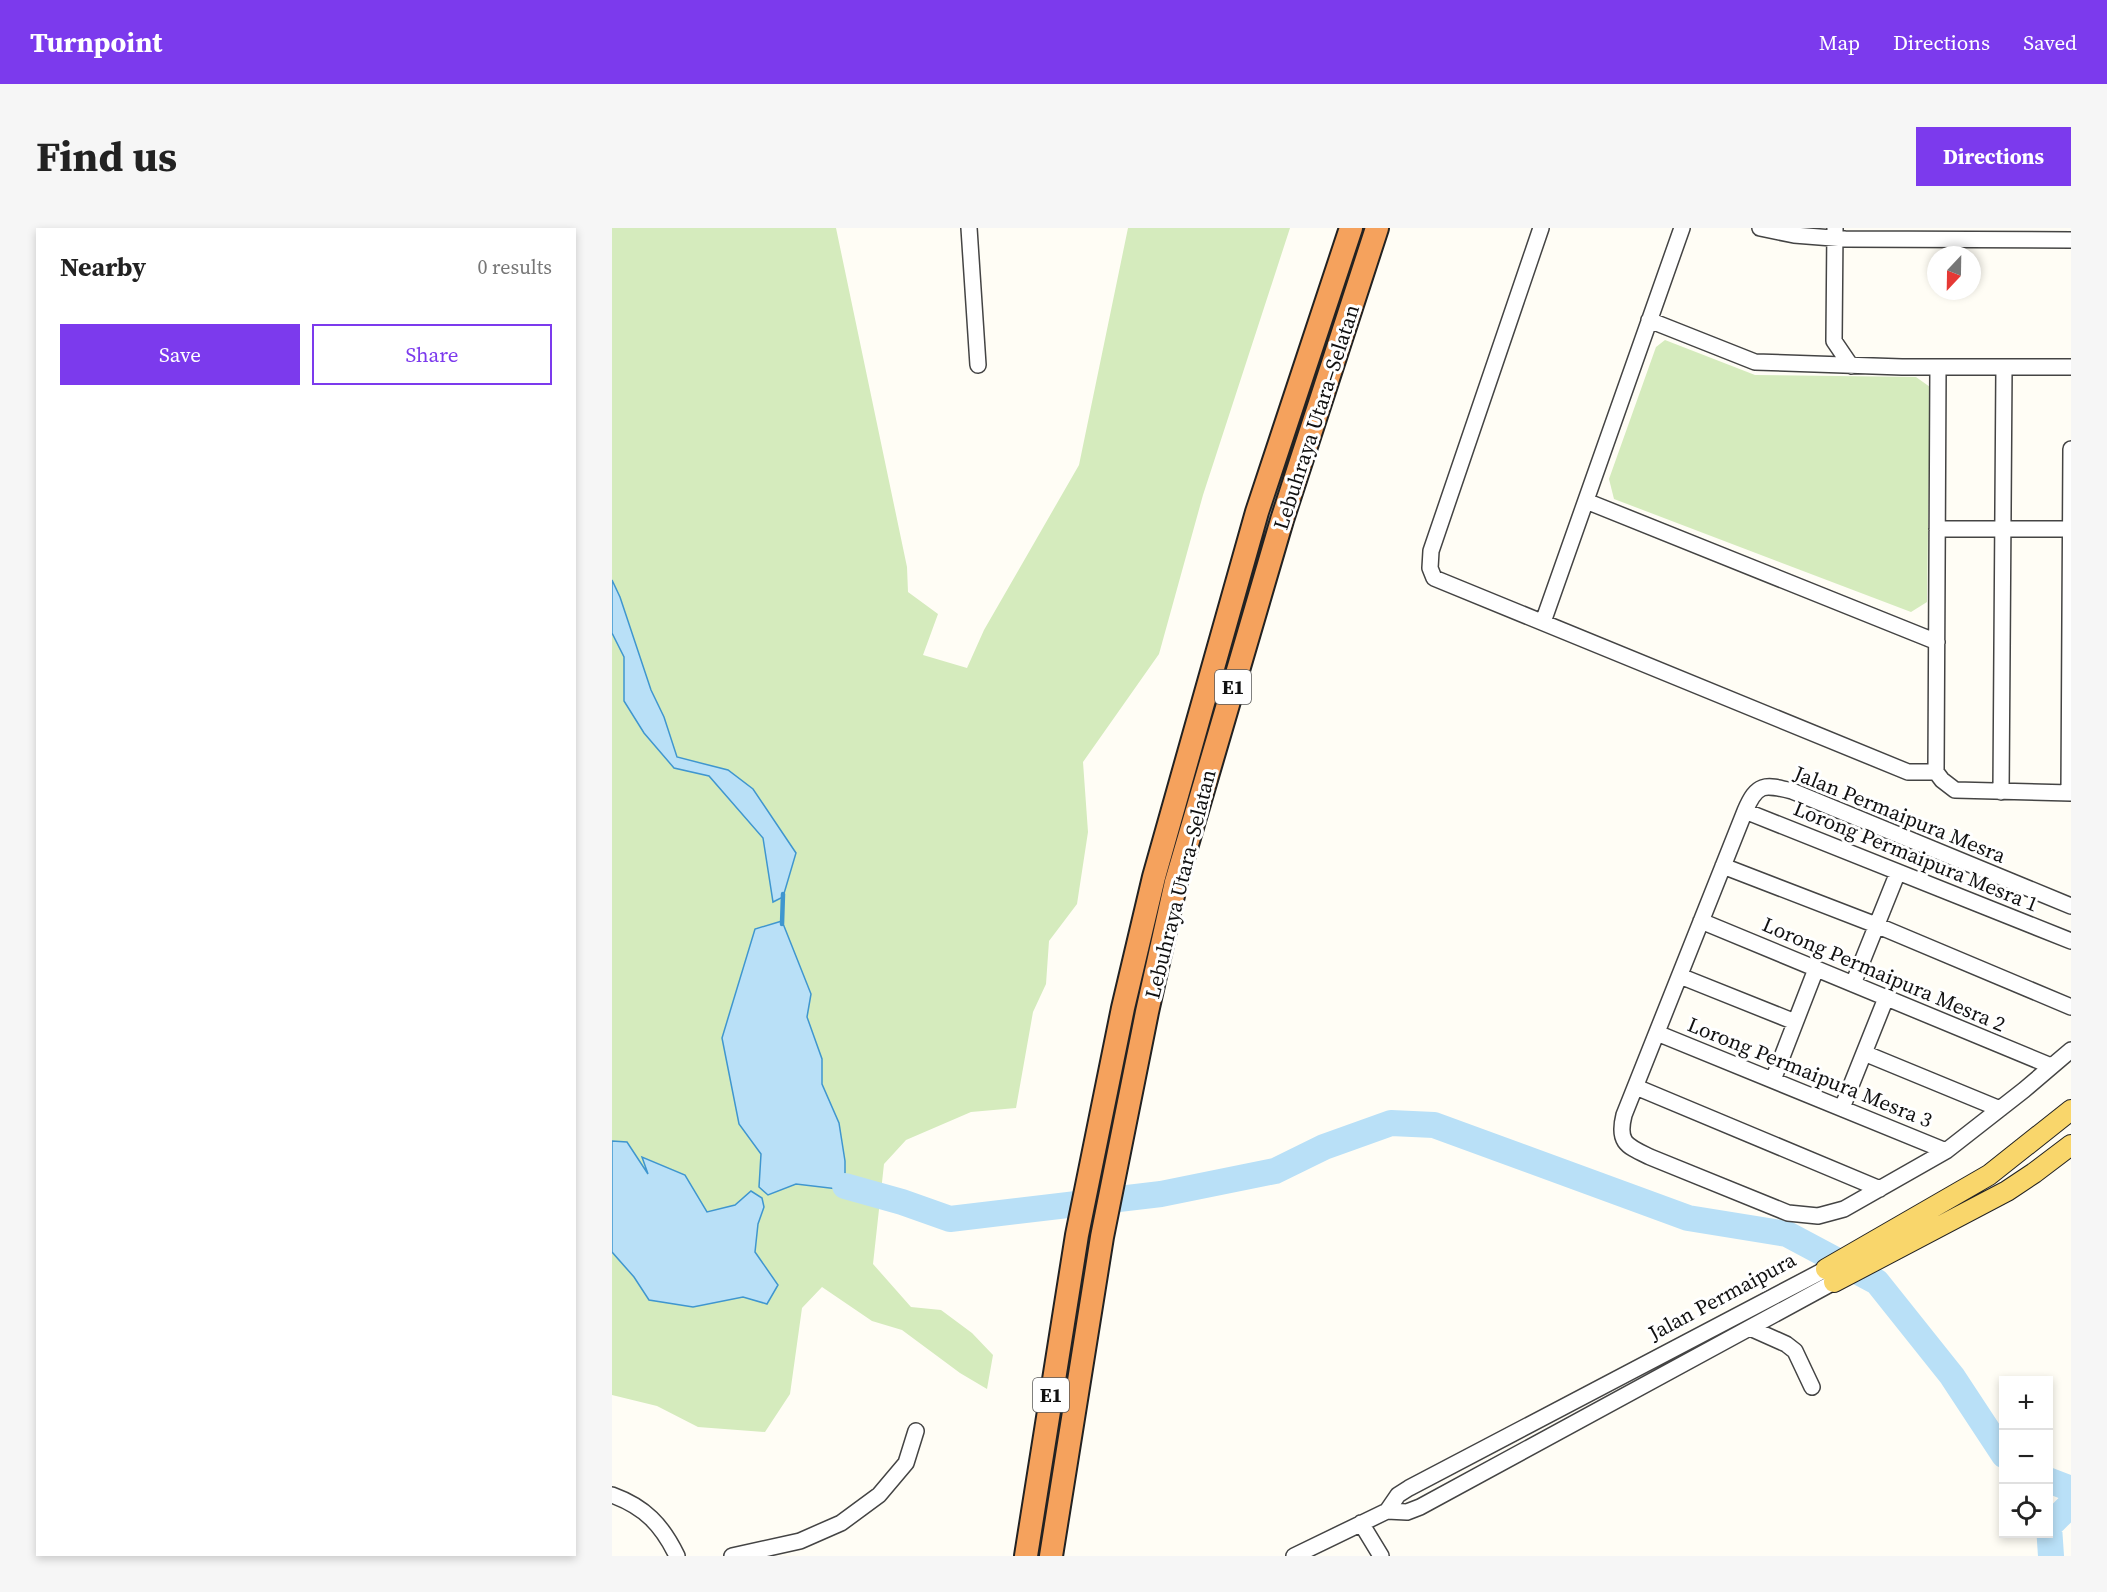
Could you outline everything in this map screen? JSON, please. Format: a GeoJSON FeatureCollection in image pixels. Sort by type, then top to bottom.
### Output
{"type":"FeatureCollection","features":[{"type":"Feature","properties":{"kind":"highway","name":"Lebuhraya Utara–Selatan"},"geometry":{"type":"LineString","coordinates":[[1026,1556],[1077,1235],[1123,1008],[1161,854],[1257,512],[1351,228]]}},
{"type":"Feature","properties":{"kind":"highway","name":"Lebuhraya Utara–Selatan"},"geometry":{"type":"LineString","coordinates":[[1051,1556],[1102,1237],[1176,882],[1282,520],[1377,228]]}},
{"type":"Feature","properties":{"kind":"main road","name":"Jalan Permaipura"},"geometry":{"type":"LineString","coordinates":[[1830,1275],[1890,1241],[1989,1175],[2071,1110]]}},
{"type":"Feature","properties":{"kind":"main road","name":"Jalan Permaipura"},"geometry":{"type":"LineString","coordinates":[[1890,1241],[2007,1191],[2071,1145]]}},
{"type":"Feature","properties":{"kind":"street"},"geometry":{"type":"LineString","coordinates":[[969,228],[978,365]]}},
{"type":"Feature","properties":{"kind":"street"},"geometry":{"type":"LineString","coordinates":[[1541,228],[1431,551],[1430,568],[1434,578],[1908,772],[1936,772]]}},
{"type":"Feature","properties":{"kind":"street"},"geometry":{"type":"LineString","coordinates":[[1543,622],[1682,228]]}},
{"type":"Feature","properties":{"kind":"street"},"geometry":{"type":"LineString","coordinates":[[1760,228],[1794,235],[1835,233],[2071,240]]}},
{"type":"Feature","properties":{"kind":"street"},"geometry":{"type":"LineString","coordinates":[[1835,233],[1834,341],[1851,366]]}},
{"type":"Feature","properties":{"kind":"street"},"geometry":{"type":"LineString","coordinates":[[1649,320],[1755,362],[1851,366],[2071,367]]}},
{"type":"Feature","properties":{"kind":"street"},"geometry":{"type":"LineString","coordinates":[[1938,367],[1936,772],[1955,790],[2070,793],[2071,449]]}},
{"type":"Feature","properties":{"kind":"street"},"geometry":{"type":"LineString","coordinates":[[2001,792],[2004,367]]}},
{"type":"Feature","properties":{"kind":"street"},"geometry":{"type":"LineString","coordinates":[[1586,501],[1936,642]]}},
{"type":"Feature","properties":{"kind":"street"},"geometry":{"type":"LineString","coordinates":[[1937,529],[2070,529]]}},
{"type":"Feature","properties":{"kind":"street","name":"Jalan Permaipura Mesra"},"geometry":{"type":"LineString","coordinates":[[1880,1190],[1844,1209],[1818,1216],[1788,1213],[1650,1157],[1631,1148],[1624,1142],[1621,1134],[1624,1115],[1750,798],[1758,788],[1768,786],[1792,791],[2071,906]]}},
{"type":"Feature","properties":{"kind":"street","name":"Lorong Permaipura Mesra 1"},"geometry":{"type":"LineString","coordinates":[[1745,811],[2071,941]]}},
{"type":"Feature","properties":{"kind":"street"},"geometry":{"type":"LineString","coordinates":[[1723,866],[1876,926],[2071,1007]]}},
{"type":"Feature","properties":{"kind":"street"},"geometry":{"type":"LineString","coordinates":[[1853,984],[1898,872]]}},
{"type":"Feature","properties":{"kind":"street","name":"Lorong Permaipura Mesra 2"},"geometry":{"type":"LineString","coordinates":[[1701,921],[2050,1066]]}},
{"type":"Feature","properties":{"kind":"street"},"geometry":{"type":"LineString","coordinates":[[1773,1080],[1816,969]]}},
{"type":"Feature","properties":{"kind":"street"},"geometry":{"type":"LineString","coordinates":[[1680,976],[1795,1022]]}},
{"type":"Feature","properties":{"kind":"street"},"geometry":{"type":"LineString","coordinates":[[1842,1108],[1886,998]]}},
{"type":"Feature","properties":{"kind":"street","name":"Lorong Permaipura Mesra 3"},"geometry":{"type":"LineString","coordinates":[[1657,1033],[1946,1151]]}},
{"type":"Feature","properties":{"kind":"street"},"geometry":{"type":"LineString","coordinates":[[1636,1087],[1880,1190],[1946,1151],[2071,1050]]}},
{"type":"Feature","properties":{"kind":"street"},"geometry":{"type":"LineString","coordinates":[[1864,1053],[2000,1109]]}},
{"type":"Feature","properties":{"kind":"street","name":"Jalan Permaipura"},"geometry":{"type":"LineString","coordinates":[[1294,1556],[1387,1511],[1407,1512],[1420,1507],[1750,1328],[1830,1275]]}},
{"type":"Feature","properties":{"kind":"street","name":"Jalan Permaipura"},"geometry":{"type":"LineString","coordinates":[[1387,1511],[1398,1496],[1409,1488],[1830,1275]]}},
{"type":"Feature","properties":{"kind":"street"},"geometry":{"type":"LineString","coordinates":[[1750,1328],[1786,1344],[1795,1351],[1812,1387]]}},
{"type":"Feature","properties":{"kind":"street"},"geometry":{"type":"LineString","coordinates":[[732,1556],[800,1541],[841,1523],[879,1495],[906,1463],[916,1431]]}},
{"type":"Feature","properties":{"kind":"street"},"geometry":{"type":"LineString","coordinates":[[612,1495],[648,1513],[668,1537],[677,1556]]}},
{"type":"Feature","properties":{"kind":"street"},"geometry":{"type":"LineString","coordinates":[[1361,1523],[1381,1556]]}},
{"type":"Feature","properties":{"kind":"green space"},"geometry":{"type":"Polygon","coordinates":[[[612,228],[836,228],[907,567],[908,592],[938,614],[923,655],[967,668],[984,630],[1079,465],[1128,228],[1290,228],[1203,495],[1159,654],[1083,762],[1088,832],[1077,904],[1049,941],[1046,984],[1033,1012],[1016,1108],[971,1112],[906,1140],[884,1164],[873,1264],[911,1307],[941,1310],[972,1333],[993,1355],[987,1389],[960,1373],[902,1330],[872,1321],[822,1287],[802,1308],[790,1394],[765,1432],[698,1427],[657,1406],[612,1395],[612,228]]]}},
{"type":"Feature","properties":{"kind":"green space"},"geometry":{"type":"Polygon","coordinates":[[[1665,340],[1755,375],[1916,377],[1930,387],[1927,602],[1911,612],[1614,499],[1609,479],[1656,347],[1665,340]]]}},
{"type":"Feature","properties":{"kind":"water"},"geometry":{"type":"Polygon","coordinates":[[[612,580],[677,757],[728,770],[753,789],[796,853],[783,897],[773,902],[763,838],[709,776],[674,768],[644,733],[624,701],[624,657],[612,633],[612,580]]]}},
{"type":"Feature","properties":{"kind":"water"},"geometry":{"type":"Polygon","coordinates":[[[782,921],[811,994],[807,1017],[822,1059],[822,1084],[839,1123],[845,1161],[845,1186],[838,1189],[796,1184],[768,1195],[759,1187],[761,1154],[739,1124],[722,1038],[755,929],[782,921]]]}},
{"type":"Feature","properties":{"kind":"water"},"geometry":{"type":"Polygon","coordinates":[[[612,1141],[627,1142],[648,1174],[642,1157],[685,1175],[707,1212],[735,1205],[751,1191],[762,1198],[764,1207],[758,1224],[755,1252],[778,1285],[767,1304],[743,1297],[693,1307],[649,1300],[634,1277],[612,1252],[612,1141]]]}},
{"type":"Feature","properties":{"kind":"waterway"},"geometry":{"type":"LineString","coordinates":[[782,924],[783,894]]}},
{"type":"Feature","properties":{"kind":"waterway"},"geometry":{"type":"LineString","coordinates":[[845,1186],[902,1202],[950,1219],[1161,1194],[1275,1171],[1324,1147],[1391,1123],[1434,1125],[1688,1218],[1787,1234],[1877,1282],[1952,1376],[1999,1447]]}},
{"type":"Feature","properties":{"kind":"waterway"},"geometry":{"type":"LineString","coordinates":[[2053,1482],[2071,1489]]}},
{"type":"Feature","properties":{"kind":"waterway"},"geometry":{"type":"LineString","coordinates":[[2051,1556],[2049,1526],[2071,1504]]}}]}
